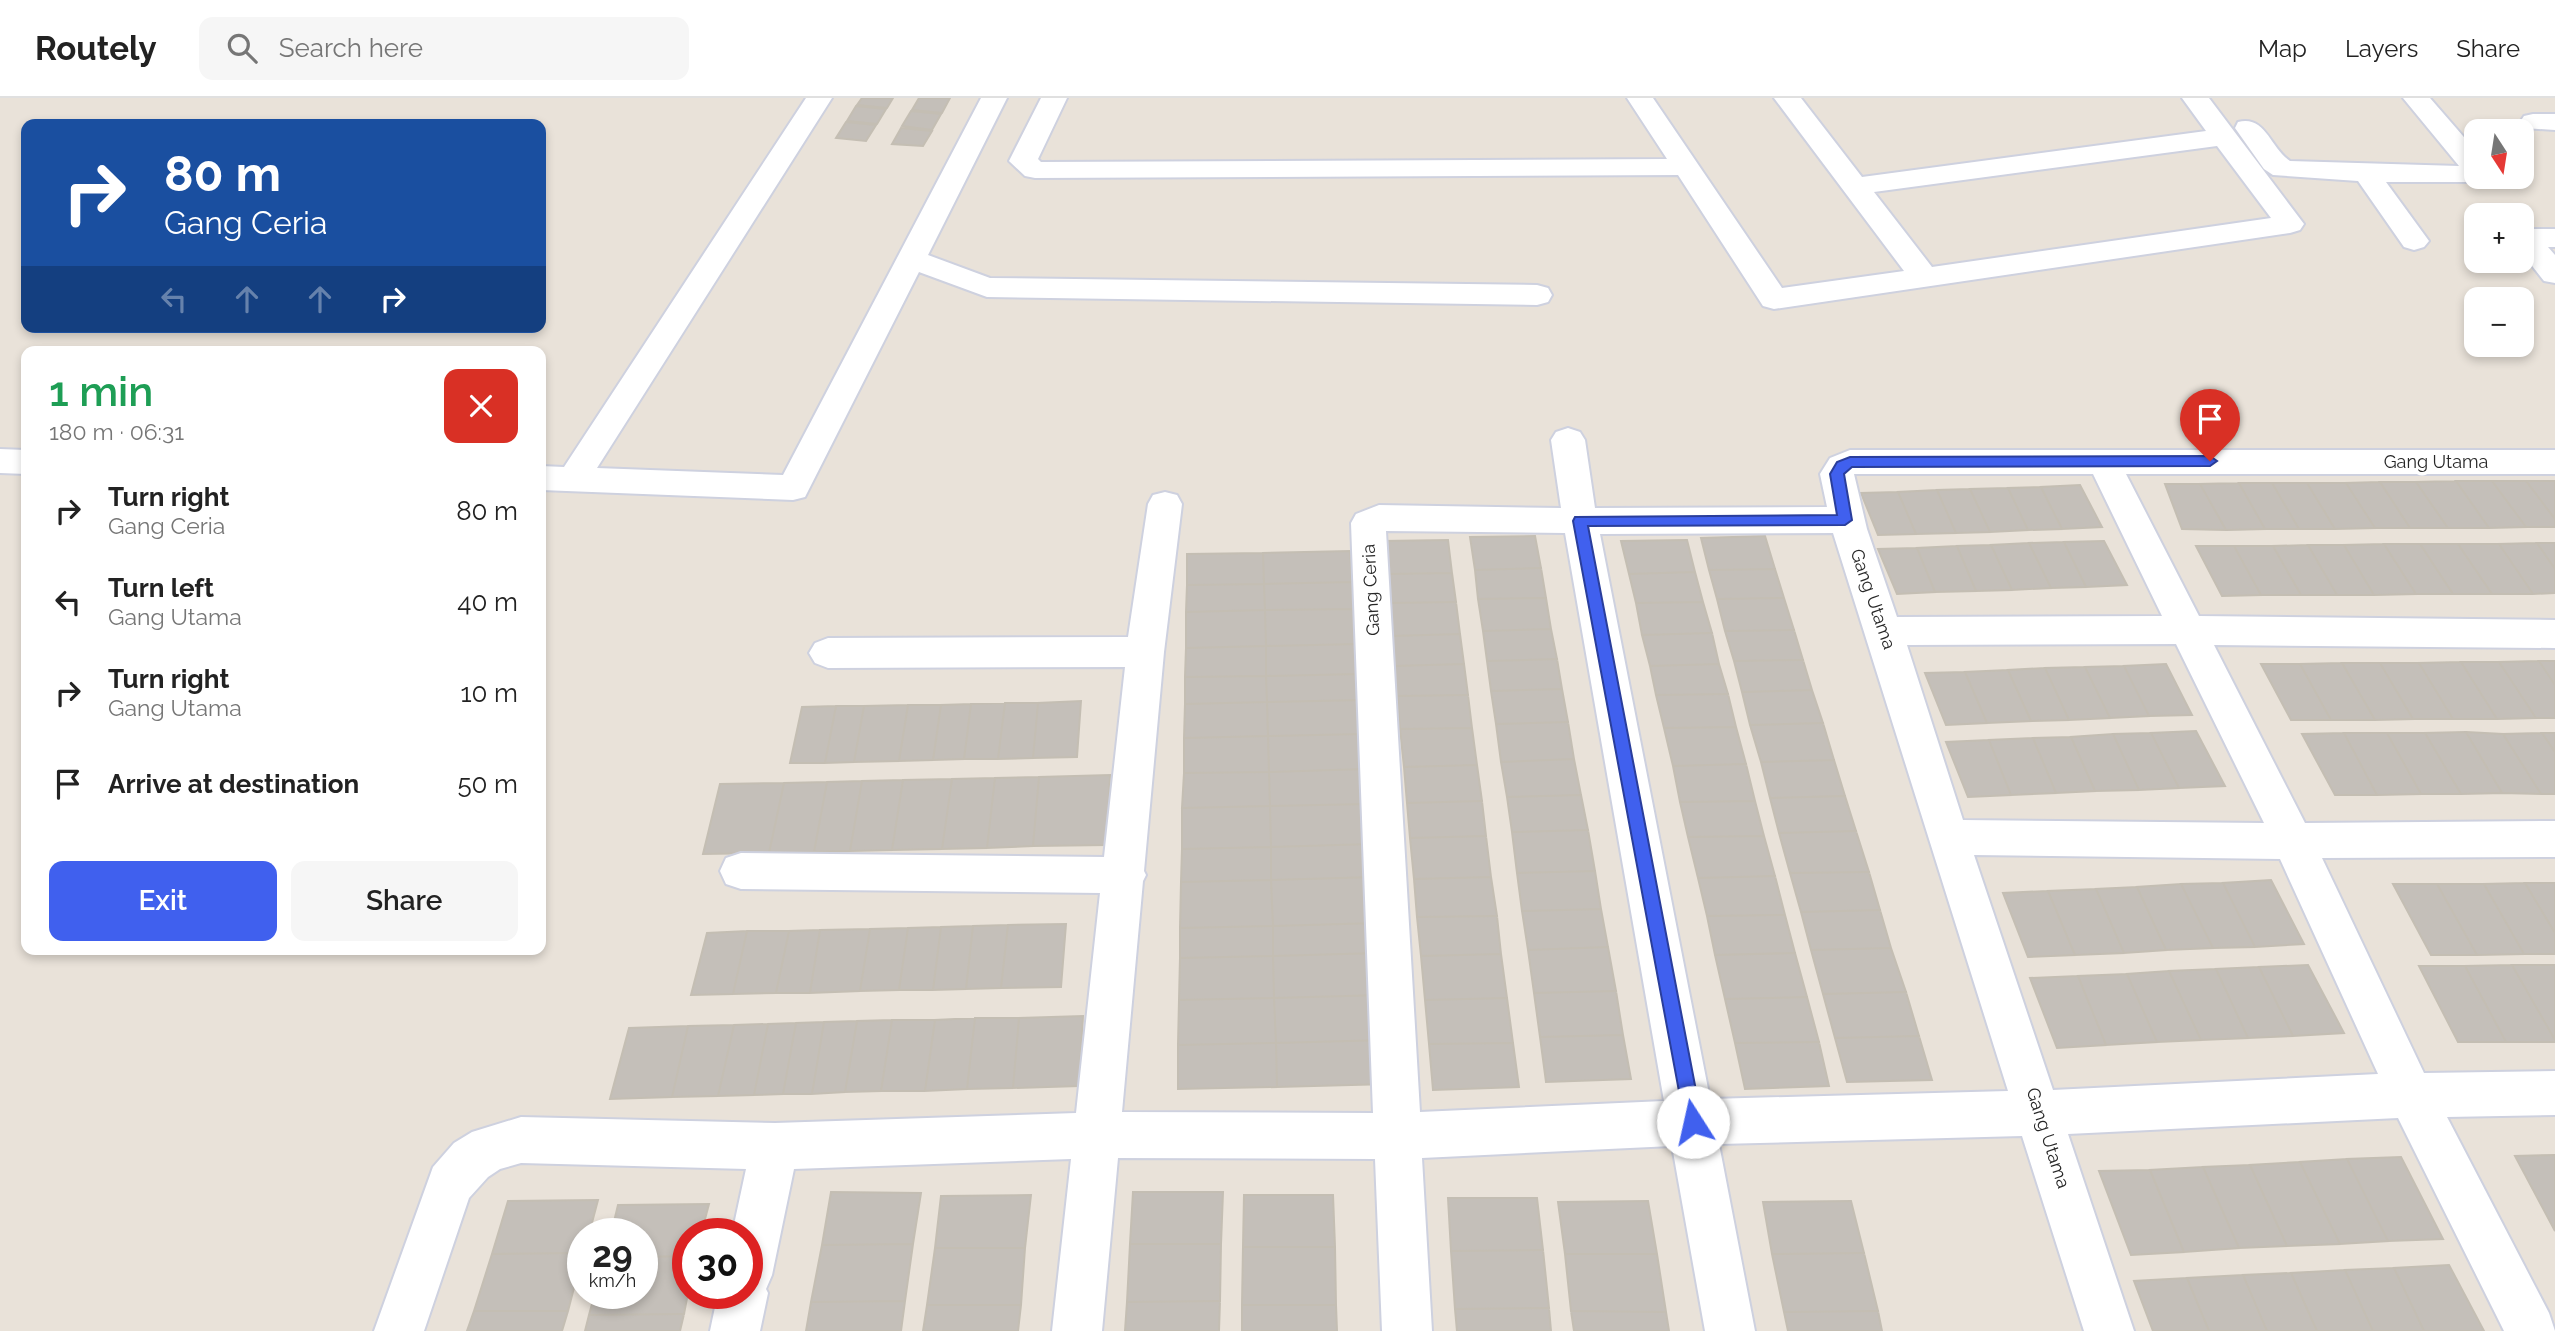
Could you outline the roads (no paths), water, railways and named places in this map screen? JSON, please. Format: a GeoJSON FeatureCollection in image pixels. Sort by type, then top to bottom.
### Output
{"type":"FeatureCollection","features":[{"type":"Feature","properties":{"kind":"street"},"geometry":{"type":"LineString","coordinates":[[557,479],[819,98]]}},
{"type":"Feature","properties":{"kind":"street"},"geometry":{"type":"LineString","coordinates":[[557,479],[793,488],[994,98]]}},
{"type":"Feature","properties":{"kind":"street"},"geometry":{"type":"LineString","coordinates":[[1054,98],[1023,162],[1035,170],[1685,167]]}},
{"type":"Feature","properties":{"kind":"street"},"geometry":{"type":"LineString","coordinates":[[1640,98],[1774,299],[2290,224],[2195,98]]}},
{"type":"Feature","properties":{"kind":"street"},"geometry":{"type":"LineString","coordinates":[[2226,98],[2274,163],[2283,169],[2464,174]]}},
{"type":"Feature","properties":{"kind":"street"},"geometry":{"type":"LineString","coordinates":[[2416,98],[2464,155]]}},
{"type":"Feature","properties":{"kind":"street"},"geometry":{"type":"LineString","coordinates":[[1795,99],[1855,186],[1924,277]]}},
{"type":"Feature","properties":{"kind":"street"},"geometry":{"type":"LineString","coordinates":[[1855,186],[2224,137]]}},
{"type":"Feature","properties":{"kind":"street"},"geometry":{"type":"LineString","coordinates":[[2366,173],[2414,241]]}},
{"type":"Feature","properties":{"kind":"street"},"geometry":{"type":"LineString","coordinates":[[2555,238],[2534,238],[2529,243],[2555,274]]}},
{"type":"Feature","properties":{"kind":"street"},"geometry":{"type":"LineString","coordinates":[[912,259],[987,287],[1538,295]]}},
{"type":"Feature","properties":{"kind":"street"},"geometry":{"type":"LineString","coordinates":[[1568,440],[1580,521],[1730,1331]]}},
{"type":"Feature","properties":{"kind":"street"},"geometry":{"type":"LineString","coordinates":[[0,461],[21,462]]}},
{"type":"Feature","properties":{"kind":"street"},"geometry":{"type":"LineString","coordinates":[[2103,461],[2293,841],[2411,1096],[2531,1331]]}},
{"type":"Feature","properties":{"kind":"street","name":"Gang Utama"},"geometry":{"type":"LineString","coordinates":[[2109,1331],[2040,1113],[1947,837],[1885,631],[1845,520],[1837,474],[1842,466],[1850,462],[2555,462]]}},
{"type":"Feature","properties":{"kind":"street"},"geometry":{"type":"LineString","coordinates":[[1077,1331],[1125,875],[1145,652],[1165,504]]}},
{"type":"Feature","properties":{"kind":"street","name":"Gang Ceria"},"geometry":{"type":"LineString","coordinates":[[1398,1136],[1368,523],[1378,518],[1580,521],[1845,520]]}},
{"type":"Feature","properties":{"kind":"street"},"geometry":{"type":"LineString","coordinates":[[1885,631],[2189,630],[2555,634]]}},
{"type":"Feature","properties":{"kind":"street"},"geometry":{"type":"LineString","coordinates":[[828,653],[1145,652]]}},
{"type":"Feature","properties":{"kind":"street"},"geometry":{"type":"LineString","coordinates":[[1947,837],[2293,841],[2555,839]]}},
{"type":"Feature","properties":{"kind":"street"},"geometry":{"type":"LineString","coordinates":[[741,872],[1125,875]]}},
{"type":"Feature","properties":{"kind":"street"},"geometry":{"type":"LineString","coordinates":[[399,1331],[450,1184],[471,1160],[489,1148],[521,1140],[775,1146],[1096,1135],[1398,1136],[1693,1122],[2040,1113],[2411,1096],[2555,1093]]}},
{"type":"Feature","properties":{"kind":"street"},"geometry":{"type":"LineString","coordinates":[[1398,1136],[1407,1331]]}},
{"type":"Feature","properties":{"kind":"street"},"geometry":{"type":"LineString","coordinates":[[759,1218],[775,1146]]}},
{"type":"Feature","properties":{"kind":"street"},"geometry":{"type":"LineString","coordinates":[[735,1331],[740,1309]]}}]}
